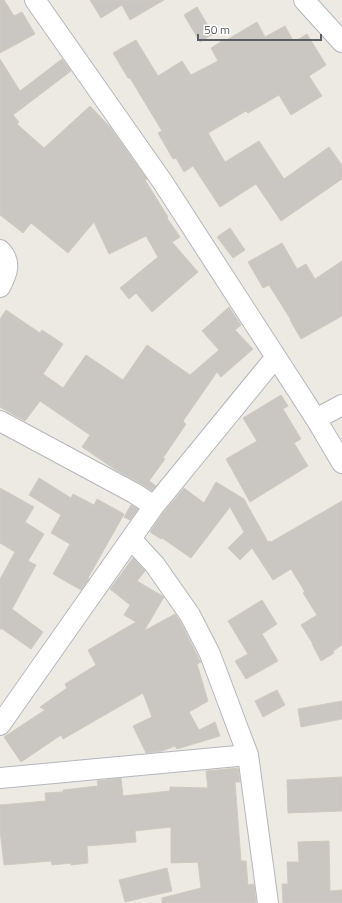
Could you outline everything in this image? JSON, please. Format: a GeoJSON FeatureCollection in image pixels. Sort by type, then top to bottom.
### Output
{"type":"FeatureCollection","features":[{"type":"Feature","properties":{"kind":"street"},"geometry":{"type":"LineString","coordinates":[[35,0],[162,181],[275,358],[316,419],[342,463]]}},
{"type":"Feature","properties":{"kind":"street"},"geometry":{"type":"LineString","coordinates":[[304,0],[342,42]]}},
{"type":"Feature","properties":{"kind":"street"},"geometry":{"type":"LineString","coordinates":[[0,250],[9,266],[5,279],[0,287]]}},
{"type":"Feature","properties":{"kind":"street"},"geometry":{"type":"LineString","coordinates":[[0,725],[154,506],[275,358]]}},
{"type":"Feature","properties":{"kind":"street"},"geometry":{"type":"LineString","coordinates":[[316,419],[342,405]]}},
{"type":"Feature","properties":{"kind":"street"},"geometry":{"type":"LineString","coordinates":[[0,421],[134,493],[154,506]]}},
{"type":"Feature","properties":{"kind":"street"},"geometry":{"type":"LineString","coordinates":[[131,539],[155,565],[190,615],[210,654],[248,755],[268,903]]}},
{"type":"Feature","properties":{"kind":"street"},"geometry":{"type":"LineString","coordinates":[[0,778],[248,755]]}},
{"type":"Feature","properties":{"kind":"building"},"geometry":{"type":"Polygon","coordinates":[[[0,0],[4,0],[14,16],[22,12],[35,34],[0,53],[0,0]]]}},
{"type":"Feature","properties":{"kind":"building"},"geometry":{"type":"Polygon","coordinates":[[[90,0],[164,0],[130,20],[122,5],[101,18],[90,0]]]}},
{"type":"Feature","properties":{"kind":"building"},"geometry":{"type":"Polygon","coordinates":[[[197,7],[213,34],[200,42],[184,15],[197,7]]]}},
{"type":"Feature","properties":{"kind":"building"},"geometry":{"type":"Polygon","coordinates":[[[257,22],[265,37],[285,26],[294,42],[307,34],[326,65],[309,76],[322,96],[291,115],[279,95],[248,113],[246,111],[208,133],[225,162],[259,141],[284,179],[329,147],[342,165],[342,179],[281,221],[256,184],[220,207],[193,166],[184,172],[176,158],[173,159],[158,133],[162,131],[113,53],[136,40],[158,76],[182,61],[191,75],[218,61],[211,48],[257,22]]]}},
{"type":"Feature","properties":{"kind":"building"},"geometry":{"type":"Polygon","coordinates":[[[0,59],[20,91],[62,59],[71,71],[13,115],[19,122],[17,124],[44,148],[90,106],[110,127],[147,179],[145,180],[180,237],[172,242],[198,272],[152,312],[136,293],[129,299],[120,288],[158,257],[146,236],[109,254],[94,222],[68,253],[31,223],[23,233],[0,215],[0,59]]]}},
{"type":"Feature","properties":{"kind":"building"},"geometry":{"type":"Polygon","coordinates":[[[230,228],[245,250],[233,258],[217,237],[230,228]]]}},
{"type":"Feature","properties":{"kind":"building"},"geometry":{"type":"Polygon","coordinates":[[[282,243],[297,269],[306,264],[315,279],[342,261],[342,316],[301,339],[269,285],[263,288],[248,262],[282,243]]]}},
{"type":"Feature","properties":{"kind":"building"},"geometry":{"type":"Polygon","coordinates":[[[229,307],[241,325],[235,330],[253,349],[221,377],[217,372],[183,421],[186,424],[163,458],[165,459],[149,481],[156,486],[152,491],[116,470],[82,447],[90,435],[40,401],[25,421],[0,407],[0,319],[6,310],[40,333],[42,330],[63,344],[43,374],[63,388],[86,355],[123,380],[147,345],[190,375],[219,350],[202,331],[229,307]]]}},
{"type":"Feature","properties":{"kind":"building"},"geometry":{"type":"Polygon","coordinates":[[[281,395],[288,406],[283,409],[301,439],[294,443],[308,466],[250,502],[226,459],[257,441],[243,418],[281,395]]]}},
{"type":"Feature","properties":{"kind":"building"},"geometry":{"type":"Polygon","coordinates":[[[39,478],[71,498],[73,494],[94,505],[97,499],[124,514],[88,578],[89,579],[81,590],[53,574],[70,544],[51,533],[61,515],[29,495],[39,478]]]}},
{"type":"Feature","properties":{"kind":"building"},"geometry":{"type":"Polygon","coordinates":[[[216,482],[244,499],[268,542],[271,542],[342,501],[342,645],[333,651],[334,653],[321,661],[313,644],[301,625],[317,615],[303,593],[305,592],[291,569],[273,580],[252,548],[240,560],[228,548],[244,532],[230,507],[191,558],[162,538],[161,539],[150,532],[163,513],[184,488],[204,503],[216,482]]]}},
{"type":"Feature","properties":{"kind":"building"},"geometry":{"type":"Polygon","coordinates":[[[0,488],[34,507],[25,522],[44,534],[28,561],[36,565],[12,609],[43,632],[31,649],[1,628],[0,630],[0,579],[15,552],[0,543],[0,488]]]}},
{"type":"Feature","properties":{"kind":"building"},"geometry":{"type":"Polygon","coordinates":[[[131,505],[138,509],[130,520],[124,517],[131,505]]]}},
{"type":"Feature","properties":{"kind":"building"},"geometry":{"type":"Polygon","coordinates":[[[133,558],[145,571],[137,581],[164,597],[144,631],[175,614],[201,662],[197,664],[208,701],[189,712],[199,730],[215,722],[220,736],[177,749],[175,746],[162,751],[146,753],[133,726],[152,717],[143,693],[63,739],[61,735],[21,762],[4,737],[45,710],[40,707],[67,688],[65,684],[96,665],[88,650],[136,622],[124,615],[130,605],[110,589],[133,558]]]}},
{"type":"Feature","properties":{"kind":"building"},"geometry":{"type":"Polygon","coordinates":[[[262,600],[277,624],[262,634],[278,661],[246,679],[235,661],[248,654],[228,621],[262,600]]]}},
{"type":"Feature","properties":{"kind":"building"},"geometry":{"type":"Polygon","coordinates":[[[277,690],[285,705],[263,717],[255,701],[277,690]]]}},
{"type":"Feature","properties":{"kind":"building"},"geometry":{"type":"Polygon","coordinates":[[[342,701],[342,719],[301,727],[298,709],[342,701]]]}},
{"type":"Feature","properties":{"kind":"building"},"geometry":{"type":"Polygon","coordinates":[[[238,768],[240,782],[235,782],[241,861],[246,861],[248,885],[254,884],[256,903],[162,903],[162,898],[201,888],[198,862],[171,863],[171,827],[135,831],[136,842],[87,846],[88,863],[52,865],[51,861],[4,865],[0,830],[0,805],[46,801],[45,793],[63,792],[63,790],[98,786],[97,781],[121,778],[123,796],[170,791],[170,787],[208,788],[206,771],[238,768]]]}},
{"type":"Feature","properties":{"kind":"building"},"geometry":{"type":"Polygon","coordinates":[[[342,777],[342,811],[288,813],[287,780],[342,777]]]}},
{"type":"Feature","properties":{"kind":"building"},"geometry":{"type":"Polygon","coordinates":[[[329,841],[330,891],[342,890],[342,903],[283,903],[282,884],[288,884],[287,862],[299,862],[298,842],[329,841]]]}},
{"type":"Feature","properties":{"kind":"building"},"geometry":{"type":"Polygon","coordinates":[[[167,868],[172,891],[125,902],[119,880],[167,868]]]}}]}
